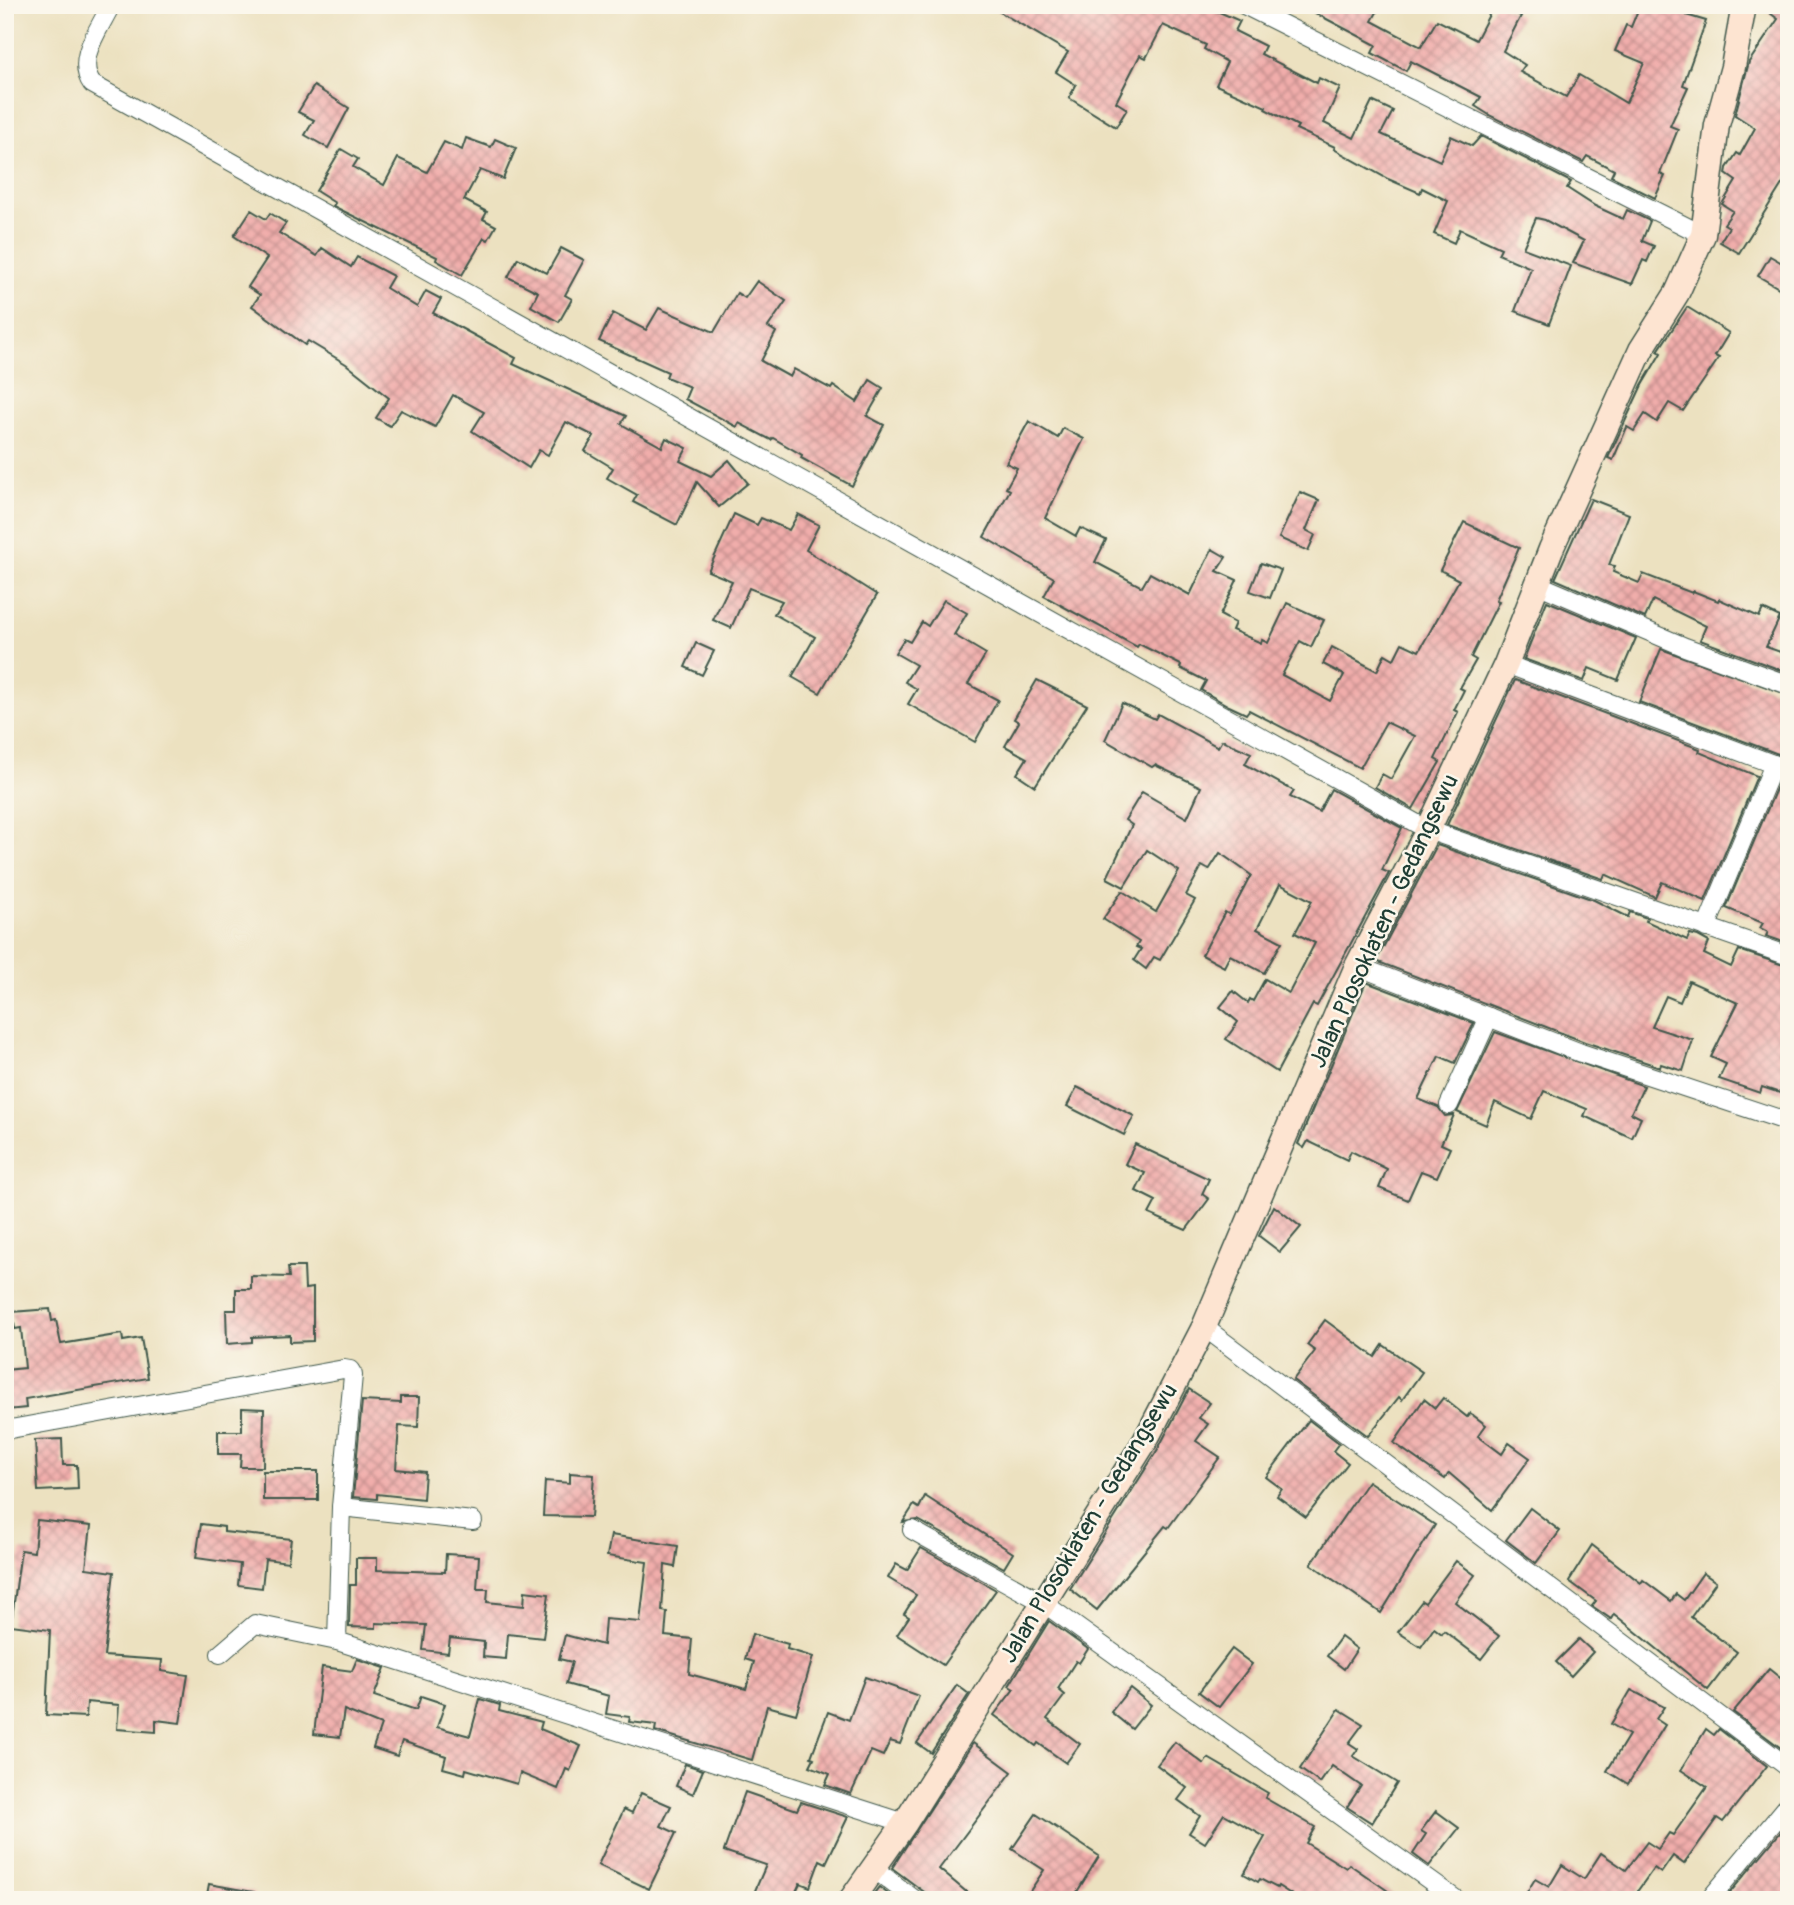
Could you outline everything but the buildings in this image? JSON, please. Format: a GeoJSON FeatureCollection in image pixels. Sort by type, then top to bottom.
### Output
{"type":"FeatureCollection","features":[{"type":"Feature","properties":{"kind":"main road","name":"Jalan Plosoklaten - Gedangsewu"},"geometry":{"type":"LineString","coordinates":[[851,1900],[905,1823],[1145,1441],[1204,1327],[1357,966],[1428,830],[1506,664],[1537,584],[1641,350],[1677,293],[1703,235],[1717,125],[1744,5]]}},
{"type":"Feature","properties":{"kind":"street"},"geometry":{"type":"LineString","coordinates":[[111,5],[84,61],[84,73],[92,84],[1428,830],[1789,956]]}},
{"type":"Feature","properties":{"kind":"street"},"geometry":{"type":"LineString","coordinates":[[1244,5],[1703,235]]}},
{"type":"Feature","properties":{"kind":"street"},"geometry":{"type":"LineString","coordinates":[[1537,584],[1685,647],[1786,684]]}},
{"type":"Feature","properties":{"kind":"street"},"geometry":{"type":"LineString","coordinates":[[1506,664],[1781,767],[1706,928]]}},
{"type":"Feature","properties":{"kind":"street"},"geometry":{"type":"LineString","coordinates":[[1357,966],[1581,1053],[1789,1122]]}},
{"type":"Feature","properties":{"kind":"street"},"geometry":{"type":"LineString","coordinates":[[1449,1105],[1489,1017]]}},
{"type":"Feature","properties":{"kind":"street"},"geometry":{"type":"LineString","coordinates":[[1204,1327],[1789,1768]]}},
{"type":"Feature","properties":{"kind":"street"},"geometry":{"type":"LineString","coordinates":[[5,1430],[344,1369],[353,1375],[341,1507],[337,1641]]}},
{"type":"Feature","properties":{"kind":"street"},"geometry":{"type":"LineString","coordinates":[[341,1507],[473,1521]]}},
{"type":"Feature","properties":{"kind":"street"},"geometry":{"type":"LineString","coordinates":[[912,1530],[1042,1602],[1457,1900]]}},
{"type":"Feature","properties":{"kind":"street"},"geometry":{"type":"LineString","coordinates":[[220,1654],[255,1625],[337,1641],[905,1823]]}},
{"type":"Feature","properties":{"kind":"street"},"geometry":{"type":"LineString","coordinates":[[1709,1900],[1789,1804]]}},
{"type":"Feature","properties":{"kind":"street"},"geometry":{"type":"LineString","coordinates":[[873,1868],[915,1900]]}}]}
